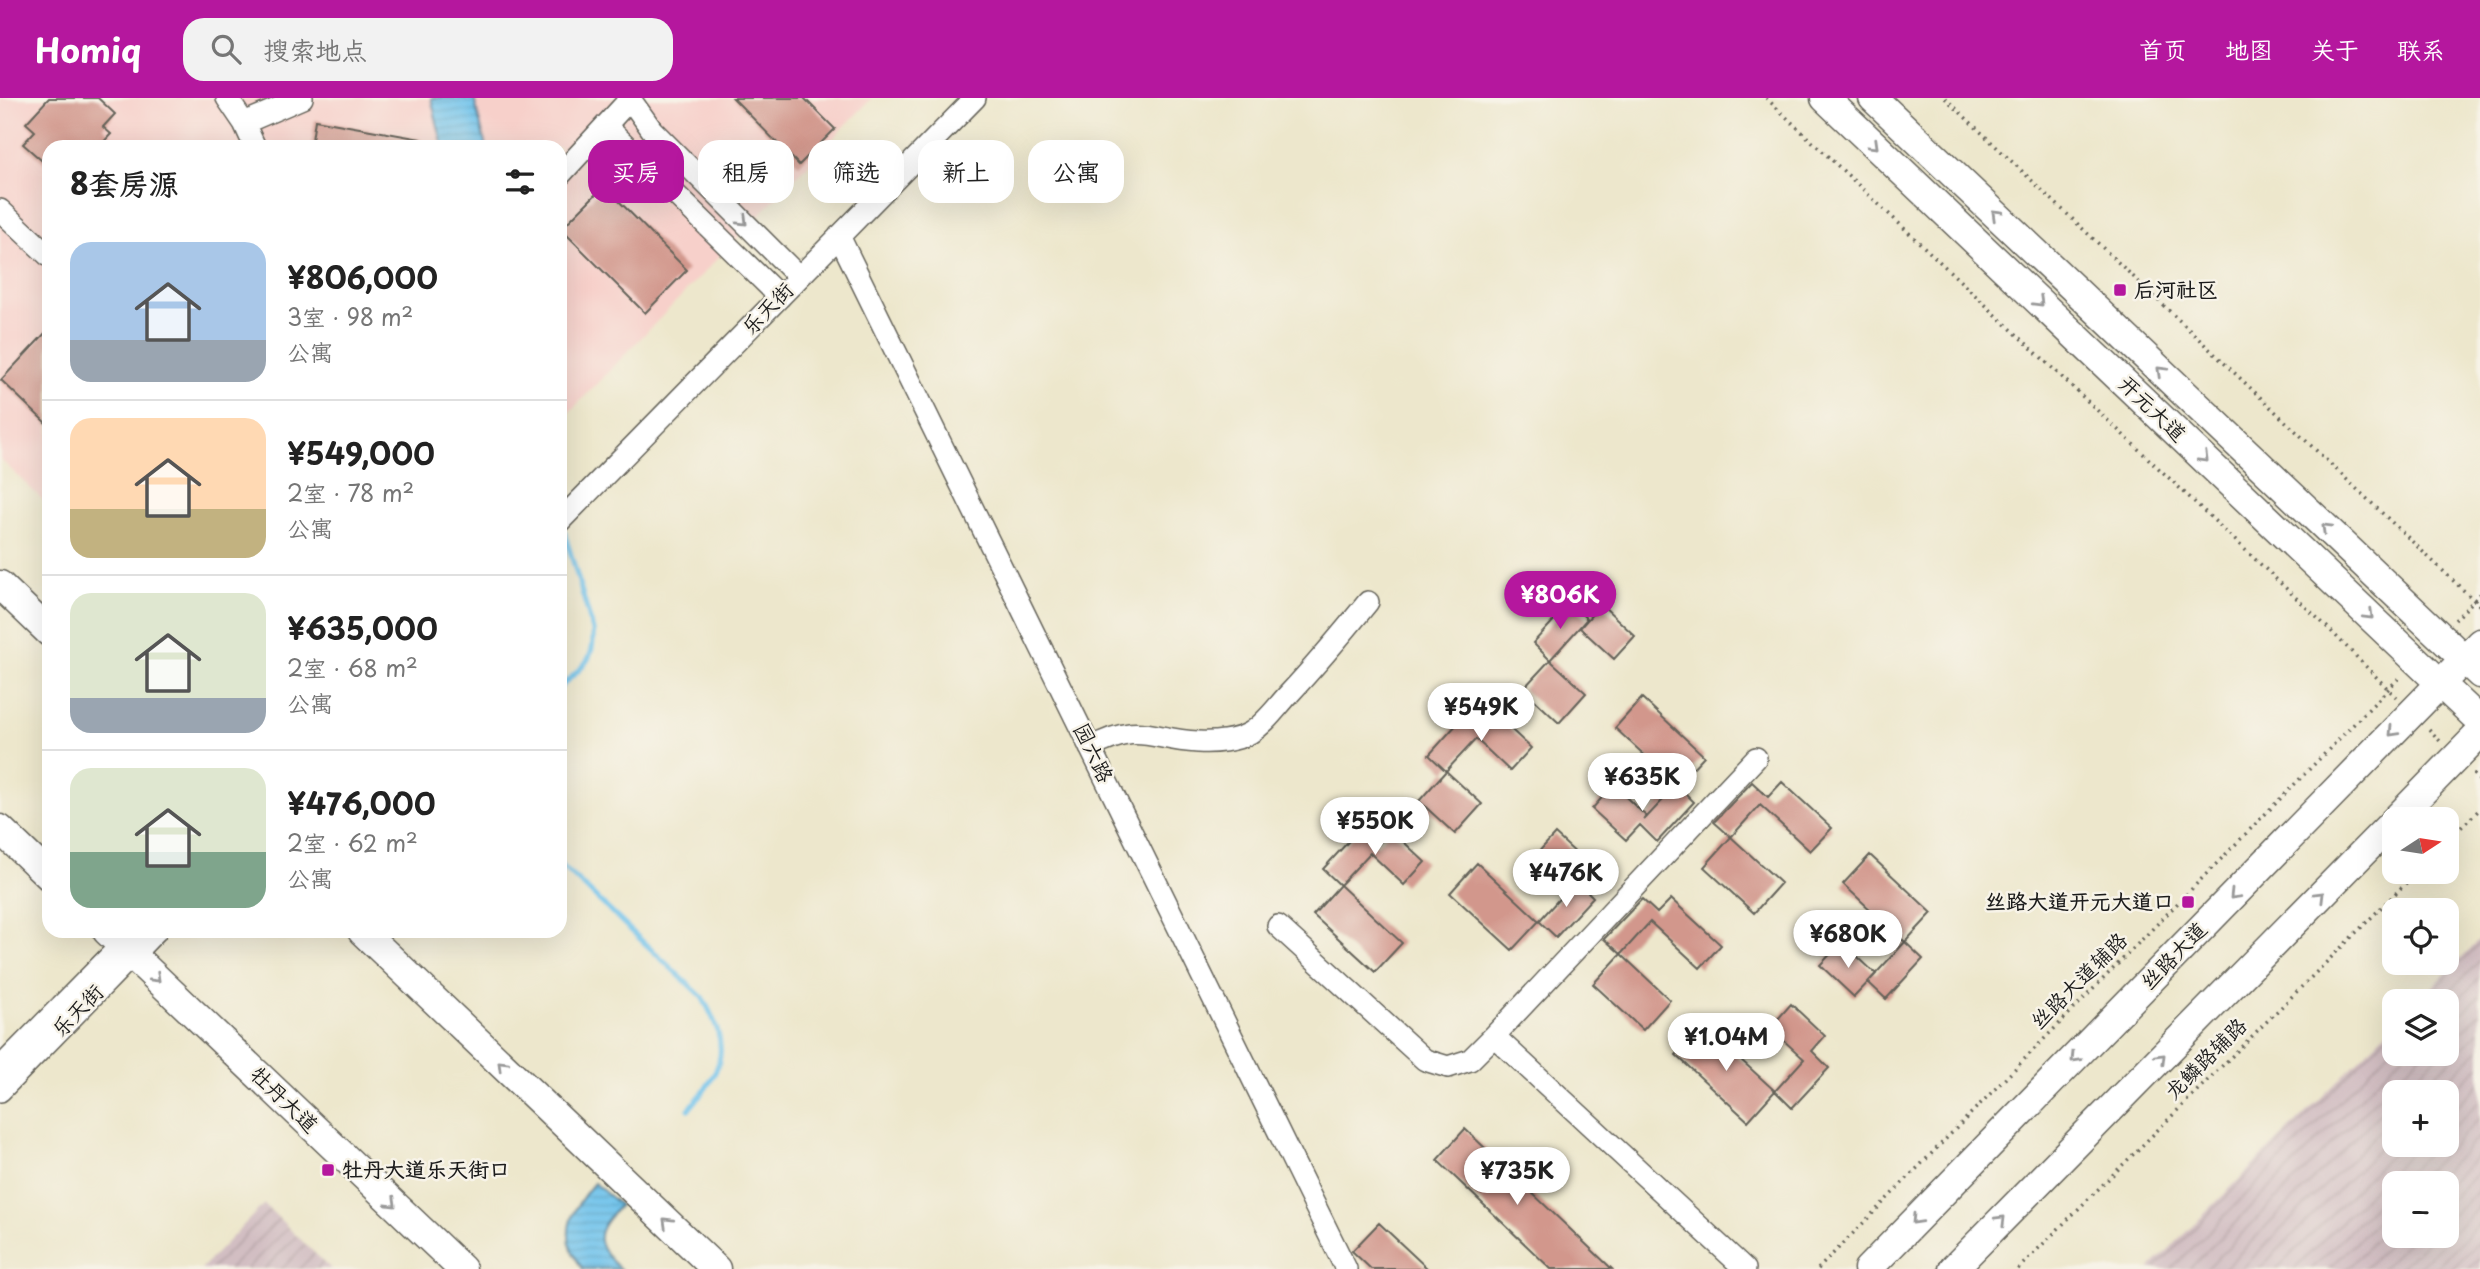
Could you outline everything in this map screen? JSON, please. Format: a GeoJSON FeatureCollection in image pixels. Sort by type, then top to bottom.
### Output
{"type":"FeatureCollection","features":[{"type":"Feature","properties":{"kind":"main road","name":"开元大道"},"geometry":{"type":"LineString","coordinates":[[1873,98],[2440,636],[2475,659]]}},
{"type":"Feature","properties":{"kind":"main road","name":"开元大道"},"geometry":{"type":"LineString","coordinates":[[1836,102],[2480,721]]}},
{"type":"Feature","properties":{"kind":"main road"},"geometry":{"type":"LineString","coordinates":[[0,585],[42,625]]}},
{"type":"Feature","properties":{"kind":"main road","name":"丝路大道"},"geometry":{"type":"LineString","coordinates":[[1868,1269],[2441,683],[2475,659]]}},
{"type":"Feature","properties":{"kind":"main road"},"geometry":{"type":"LineString","coordinates":[[2408,807],[2480,733]]}},
{"type":"Feature","properties":{"kind":"main road"},"geometry":{"type":"LineString","coordinates":[[0,829],[42,869]]}},
{"type":"Feature","properties":{"kind":"main road"},"geometry":{"type":"LineString","coordinates":[[1953,1269],[2382,833]]}},
{"type":"Feature","properties":{"kind":"main road"},"geometry":{"type":"LineString","coordinates":[[369,938],[716,1269]]}},
{"type":"Feature","properties":{"kind":"main road","name":"牡丹大道"},"geometry":{"type":"LineString","coordinates":[[124,940],[462,1269]]}},
{"type":"Feature","properties":{"kind":"street"},"geometry":{"type":"LineString","coordinates":[[227,98],[252,140]]}},
{"type":"Feature","properties":{"kind":"street"},"geometry":{"type":"LineString","coordinates":[[244,123],[302,98]]}},
{"type":"Feature","properties":{"kind":"street","name":"乐天街"},"geometry":{"type":"LineString","coordinates":[[567,514],[957,98]]}},
{"type":"Feature","properties":{"kind":"street","name":"乐天街"},"geometry":{"type":"LineString","coordinates":[[794,272],[839,236],[975,98]]}},
{"type":"Feature","properties":{"kind":"street"},"geometry":{"type":"LineString","coordinates":[[567,168],[630,99],[652,130],[794,272]]}},
{"type":"Feature","properties":{"kind":"street"},"geometry":{"type":"LineString","coordinates":[[606,126],[775,292]]}},
{"type":"Feature","properties":{"kind":"street"},"geometry":{"type":"LineString","coordinates":[[0,210],[42,249]]}},
{"type":"Feature","properties":{"kind":"street","name":"园六路"},"geometry":{"type":"LineString","coordinates":[[839,236],[1346,1269]]}},
{"type":"Feature","properties":{"kind":"street","name":"乐天街"},"geometry":{"type":"LineString","coordinates":[[567,493],[775,292]]}},
{"type":"Feature","properties":{"kind":"street"},"geometry":{"type":"LineString","coordinates":[[1090,748],[1113,736],[1139,732],[1200,742],[1220,741],[1248,734],[1261,724],[1324,656],[1368,603]]}},
{"type":"Feature","properties":{"kind":"street"},"geometry":{"type":"LineString","coordinates":[[1279,926],[1425,1060],[1448,1067],[1470,1060],[1756,758]]}},
{"type":"Feature","properties":{"kind":"street","name":"乐天街"},"geometry":{"type":"LineString","coordinates":[[0,1068],[124,940]]}},
{"type":"Feature","properties":{"kind":"street","name":"乐天街"},"geometry":{"type":"LineString","coordinates":[[0,1091],[124,940]]}},
{"type":"Feature","properties":{"kind":"street"},"geometry":{"type":"LineString","coordinates":[[1494,1036],[1745,1269]]}},
{"type":"Feature","properties":{"kind":"path"},"geometry":{"type":"LineString","coordinates":[[1766,98],[2327,627],[2480,781]]}},
{"type":"Feature","properties":{"kind":"path"},"geometry":{"type":"LineString","coordinates":[[1945,98],[2480,606]]}},
{"type":"Feature","properties":{"kind":"path"},"geometry":{"type":"LineString","coordinates":[[2440,636],[2480,594]]}},
{"type":"Feature","properties":{"kind":"path","name":"丝路大道辅路"},"geometry":{"type":"LineString","coordinates":[[1818,1269],[2416,660]]}},
{"type":"Feature","properties":{"kind":"path"},"geometry":{"type":"LineString","coordinates":[[2459,829],[2480,809]]}},
{"type":"Feature","properties":{"kind":"path","name":"龙鳞路辅路"},"geometry":{"type":"LineString","coordinates":[[2018,1269],[2405,884]]}},
{"type":"Feature","properties":{"kind":"shaded area"},"geometry":{"type":"Polygon","coordinates":[[[0,98],[872,98],[832,140],[808,140],[808,164],[794,179],[794,140],[698,140],[698,203],[771,203],[567,415],[567,140],[42,140],[42,499],[0,459],[0,98]]]}},
{"type":"Feature","properties":{"kind":"shaded area"},"geometry":{"type":"Polygon","coordinates":[[[2480,939],[2480,1269],[2149,1269],[2382,1037],[2382,1066],[2459,1066],[2459,989],[2430,989],[2444,975],[2459,975],[2459,960],[2480,939]]]}},
{"type":"Feature","properties":{"kind":"shaded area"},"geometry":{"type":"Polygon","coordinates":[[[264,1204],[331,1269],[201,1269],[264,1204]]]}},
{"type":"Feature","properties":{"kind":"water"},"geometry":{"type":"Polygon","coordinates":[[[431,98],[474,98],[484,140],[441,140],[431,98]]]}},
{"type":"Feature","properties":{"kind":"water"},"geometry":{"type":"Polygon","coordinates":[[[594,1183],[620,1205],[605,1223],[600,1237],[605,1252],[620,1269],[583,1269],[570,1246],[573,1214],[594,1183]]]}},
{"type":"Feature","properties":{"kind":"building"},"geometry":{"type":"Polygon","coordinates":[[[49,98],[98,98],[115,114],[103,127],[111,134],[105,140],[42,140],[42,161],[23,144],[35,131],[26,123],[49,98]]]}},
{"type":"Feature","properties":{"kind":"building"},"geometry":{"type":"Polygon","coordinates":[[[733,98],[804,98],[835,129],[824,140],[808,140],[808,156],[799,165],[794,160],[794,140],[774,140],[733,98]]]}},
{"type":"Feature","properties":{"kind":"building"},"geometry":{"type":"Polygon","coordinates":[[[315,120],[421,139],[421,140],[312,140],[315,120]]]}},
{"type":"Feature","properties":{"kind":"building"},"geometry":{"type":"Polygon","coordinates":[[[588,202],[621,203],[687,270],[645,313],[567,235],[567,223],[588,202]]]}},
{"type":"Feature","properties":{"kind":"building"},"geometry":{"type":"Polygon","coordinates":[[[42,336],[42,419],[1,380],[42,336]]]}},
{"type":"Feature","properties":{"kind":"building"},"geometry":{"type":"Polygon","coordinates":[[[1570,603],[1587,619],[1550,660],[1533,643],[1570,603]]]}},
{"type":"Feature","properties":{"kind":"building"},"geometry":{"type":"Polygon","coordinates":[[[1601,604],[1635,636],[1614,659],[1580,628],[1601,604]]]}},
{"type":"Feature","properties":{"kind":"building"},"geometry":{"type":"Polygon","coordinates":[[[1550,660],[1586,693],[1559,723],[1523,689],[1550,660]]]}},
{"type":"Feature","properties":{"kind":"building"},"geometry":{"type":"Polygon","coordinates":[[[1642,698],[1704,756],[1677,785],[1615,728],[1642,698]]]}},
{"type":"Feature","properties":{"kind":"building"},"geometry":{"type":"Polygon","coordinates":[[[1466,714],[1483,731],[1497,716],[1531,748],[1510,771],[1476,739],[1446,771],[1429,755],[1466,714]]]}},
{"type":"Feature","properties":{"kind":"building"},"geometry":{"type":"Polygon","coordinates":[[[1446,771],[1482,804],[1455,834],[1419,801],[1446,771]]]}},
{"type":"Feature","properties":{"kind":"building"},"geometry":{"type":"Polygon","coordinates":[[[1752,782],[1768,797],[1782,782],[1832,828],[1810,851],[1760,805],[1731,837],[1714,822],[1752,782]]]}},
{"type":"Feature","properties":{"kind":"building"},"geometry":{"type":"Polygon","coordinates":[[[1613,785],[1647,817],[1677,785],[1694,802],[1657,842],[1640,825],[1626,840],[1592,809],[1613,785]]]}},
{"type":"Feature","properties":{"kind":"building"},"geometry":{"type":"Polygon","coordinates":[[[1360,829],[1377,845],[1391,830],[1425,862],[1404,885],[1370,853],[1340,885],[1323,869],[1360,829]]]}},
{"type":"Feature","properties":{"kind":"building"},"geometry":{"type":"Polygon","coordinates":[[[1555,834],[1590,866],[1568,889],[1534,857],[1555,834]]]}},
{"type":"Feature","properties":{"kind":"building"},"geometry":{"type":"Polygon","coordinates":[[[1731,837],[1781,883],[1754,913],[1704,867],[1731,837]]]}},
{"type":"Feature","properties":{"kind":"building"},"geometry":{"type":"Polygon","coordinates":[[[1870,855],[1932,913],[1905,942],[1843,884],[1870,855]]]}},
{"type":"Feature","properties":{"kind":"building"},"geometry":{"type":"Polygon","coordinates":[[[1477,863],[1539,921],[1512,950],[1450,893],[1477,863]]]}},
{"type":"Feature","properties":{"kind":"building"},"geometry":{"type":"Polygon","coordinates":[[[1576,880],[1593,897],[1556,937],[1539,921],[1576,880]]]}},
{"type":"Feature","properties":{"kind":"building"},"geometry":{"type":"Polygon","coordinates":[[[1340,885],[1402,943],[1375,972],[1313,915],[1340,885]]]}},
{"type":"Feature","properties":{"kind":"building"},"geometry":{"type":"Polygon","coordinates":[[[1642,899],[1657,913],[1671,899],[1721,945],[1700,968],[1650,922],[1621,954],[1604,939],[1642,899]]]}},
{"type":"Feature","properties":{"kind":"building"},"geometry":{"type":"Polygon","coordinates":[[[1842,942],[1876,974],[1854,997],[1820,965],[1842,942]]]}},
{"type":"Feature","properties":{"kind":"building"},"geometry":{"type":"Polygon","coordinates":[[[1905,942],[1923,959],[1886,999],[1868,982],[1905,942]]]}},
{"type":"Feature","properties":{"kind":"building"},"geometry":{"type":"Polygon","coordinates":[[[1621,954],[1670,1000],[1643,1030],[1593,984],[1621,954]]]}},
{"type":"Feature","properties":{"kind":"building"},"geometry":{"type":"Polygon","coordinates":[[[1791,1004],[1825,1036],[1812,1051],[1829,1068],[1792,1108],[1775,1091],[1804,1059],[1770,1028],[1791,1004]]]}},
{"type":"Feature","properties":{"kind":"building"},"geometry":{"type":"Polygon","coordinates":[[[1703,1025],[1775,1091],[1748,1121],[1676,1055],[1703,1025]]]}},
{"type":"Feature","properties":{"kind":"building"},"geometry":{"type":"Polygon","coordinates":[[[1465,1129],[1612,1269],[1551,1269],[1437,1160],[1465,1129]]]}},
{"type":"Feature","properties":{"kind":"building"},"geometry":{"type":"Polygon","coordinates":[[[1379,1223],[1428,1269],[1371,1269],[1352,1251],[1379,1223]]]}},
{"type":"Feature","properties":{"kind":"waterway"},"geometry":{"type":"LineString","coordinates":[[567,541],[593,630],[593,641],[585,664],[567,681]]}},
{"type":"Feature","properties":{"kind":"waterway"},"geometry":{"type":"LineString","coordinates":[[567,871],[702,997],[711,1014],[720,1044],[717,1069],[689,1109]]}},
{"type":"Feature","properties":{"kind":"place","name":"后河社区"},"geometry":{"type":"Point","coordinates":[2120,290]}},
{"type":"Feature","properties":{"kind":"place","name":"丝路大道开元大道口"},"geometry":{"type":"Point","coordinates":[2188,902]}},
{"type":"Feature","properties":{"kind":"place","name":"牡丹大道乐天街口"},"geometry":{"type":"Point","coordinates":[328,1170]}}]}
